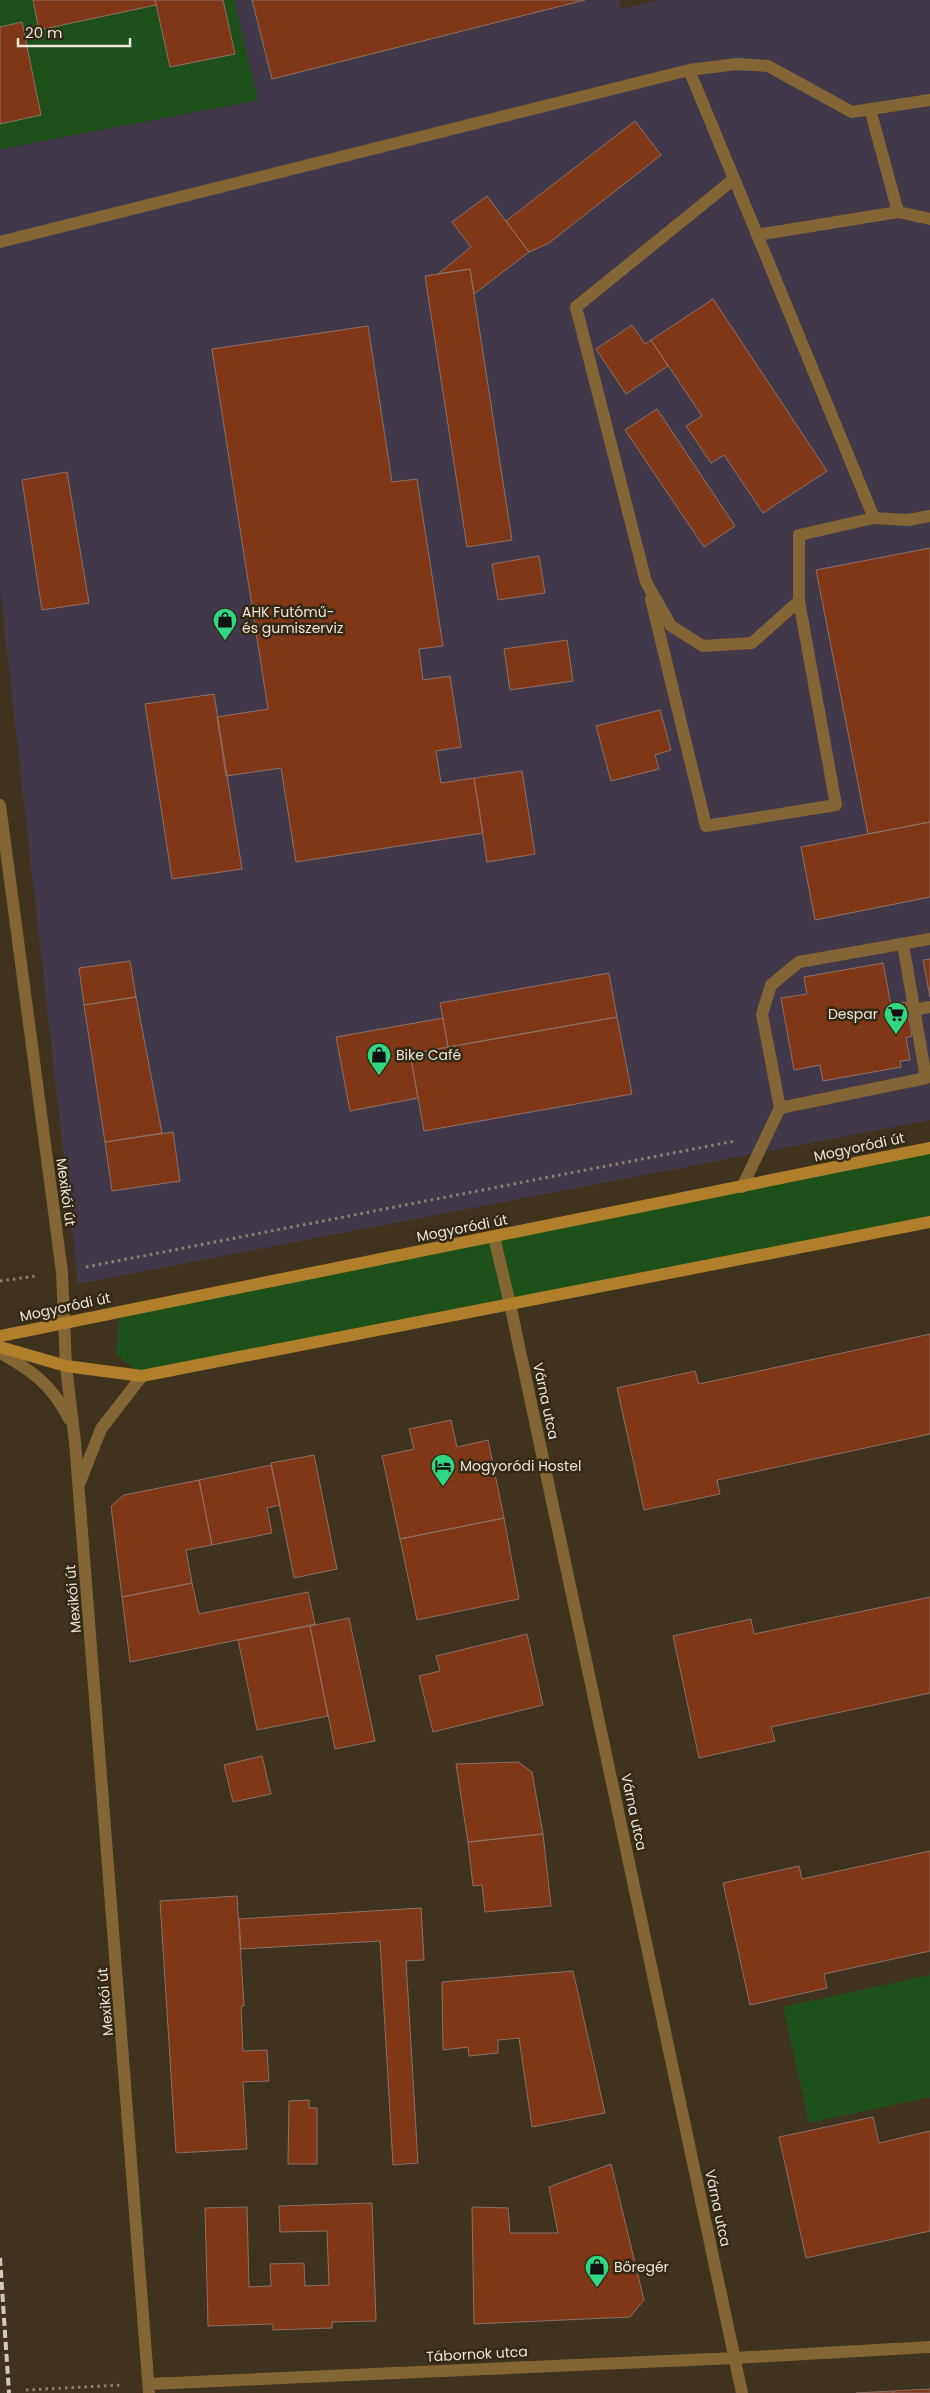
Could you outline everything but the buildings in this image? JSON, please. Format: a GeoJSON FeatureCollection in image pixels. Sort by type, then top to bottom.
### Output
{"type":"FeatureCollection","features":[{"type":"Feature","properties":{"kind":"street"},"geometry":{"type":"LineString","coordinates":[[0,242],[689,70],[737,64],[768,66],[852,112],[930,100]]}},
{"type":"Feature","properties":{"kind":"street"},"geometry":{"type":"LineString","coordinates":[[689,70],[874,518]]}},
{"type":"Feature","properties":{"kind":"street"},"geometry":{"type":"LineString","coordinates":[[870,109],[898,212]]}},
{"type":"Feature","properties":{"kind":"street"},"geometry":{"type":"LineString","coordinates":[[734,179],[576,307],[706,826],[836,805],[799,601],[799,535],[874,518],[908,520],[930,516]]}},
{"type":"Feature","properties":{"kind":"street"},"geometry":{"type":"LineString","coordinates":[[757,235],[898,212],[930,219]]}},
{"type":"Feature","properties":{"kind":"street"},"geometry":{"type":"LineString","coordinates":[[646,582],[671,626],[703,646],[752,643],[799,601]]}},
{"type":"Feature","properties":{"kind":"street","name":"Mexikói út"},"geometry":{"type":"LineString","coordinates":[[0,804],[62,1272],[66,1366],[79,1484],[149,2388]]}},
{"type":"Feature","properties":{"kind":"street"},"geometry":{"type":"LineString","coordinates":[[742,1187],[780,1108],[762,1014],[771,986],[799,962],[930,939]]}},
{"type":"Feature","properties":{"kind":"street"},"geometry":{"type":"LineString","coordinates":[[780,1108],[928,1077],[903,944]]}},
{"type":"Feature","properties":{"kind":"street"},"geometry":{"type":"LineString","coordinates":[[914,1010],[930,1007]]}},
{"type":"Feature","properties":{"kind":"street","name":"Mogyoródi út"},"geometry":{"type":"LineString","coordinates":[[0,1336],[930,1148]]}},
{"type":"Feature","properties":{"kind":"street"},"geometry":{"type":"LineString","coordinates":[[0,1348],[66,1366],[142,1376],[930,1222]]}},
{"type":"Feature","properties":{"kind":"street","name":"Várna utca"},"geometry":{"type":"LineString","coordinates":[[494,1237],[510,1304],[742,2393]]}},
{"type":"Feature","properties":{"kind":"street"},"geometry":{"type":"LineString","coordinates":[[0,1354],[29,1369],[59,1399],[74,1428]]}},
{"type":"Feature","properties":{"kind":"street"},"geometry":{"type":"LineString","coordinates":[[79,1484],[101,1429],[142,1376]]}},
{"type":"Feature","properties":{"kind":"street","name":"Tábornok utca"},"geometry":{"type":"LineString","coordinates":[[149,2388],[930,2347]]}},
{"type":"Feature","properties":{"kind":"path"},"geometry":{"type":"LineString","coordinates":[[0,1281],[62,1272],[765,1136]]}},
{"type":"Feature","properties":{"kind":"path"},"geometry":{"type":"LineString","coordinates":[[26,2390],[149,2388]]}},
{"type":"Feature","properties":{"kind":"shaded area"},"geometry":{"type":"Polygon","coordinates":[[[0,0],[619,0],[622,9],[657,0],[930,0],[930,1120],[78,1284],[0,589],[0,0]]]}},
{"type":"Feature","properties":{"kind":"green space"},"geometry":{"type":"Polygon","coordinates":[[[0,0],[234,0],[258,100],[0,149],[0,0]]]}},
{"type":"Feature","properties":{"kind":"green space"},"geometry":{"type":"Polygon","coordinates":[[[930,1148],[930,1222],[142,1376],[116,1354],[119,1312],[930,1148]]]}},
{"type":"Feature","properties":{"kind":"green space"},"geometry":{"type":"Polygon","coordinates":[[[930,1975],[930,2097],[809,2123],[783,2007],[930,1975]]]}},
{"type":"Feature","properties":{"kind":"railway"},"geometry":{"type":"LineString","coordinates":[[0,2258],[9,2393]]}},
{"type":"Feature","properties":{"kind":"place","name":"AHK Futómű- és gumiszerviz"},"geometry":{"type":"Point","coordinates":[225,641]}},
{"type":"Feature","properties":{"kind":"place","name":"Despar"},"geometry":{"type":"Point","coordinates":[896,1035]}},
{"type":"Feature","properties":{"kind":"place","name":"Bike Café"},"geometry":{"type":"Point","coordinates":[379,1076]}},
{"type":"Feature","properties":{"kind":"place","name":"Mogyoródi Hostel"},"geometry":{"type":"Point","coordinates":[443,1487]}},
{"type":"Feature","properties":{"kind":"place","name":"Bőregér"},"geometry":{"type":"Point","coordinates":[597,2288]}}]}
